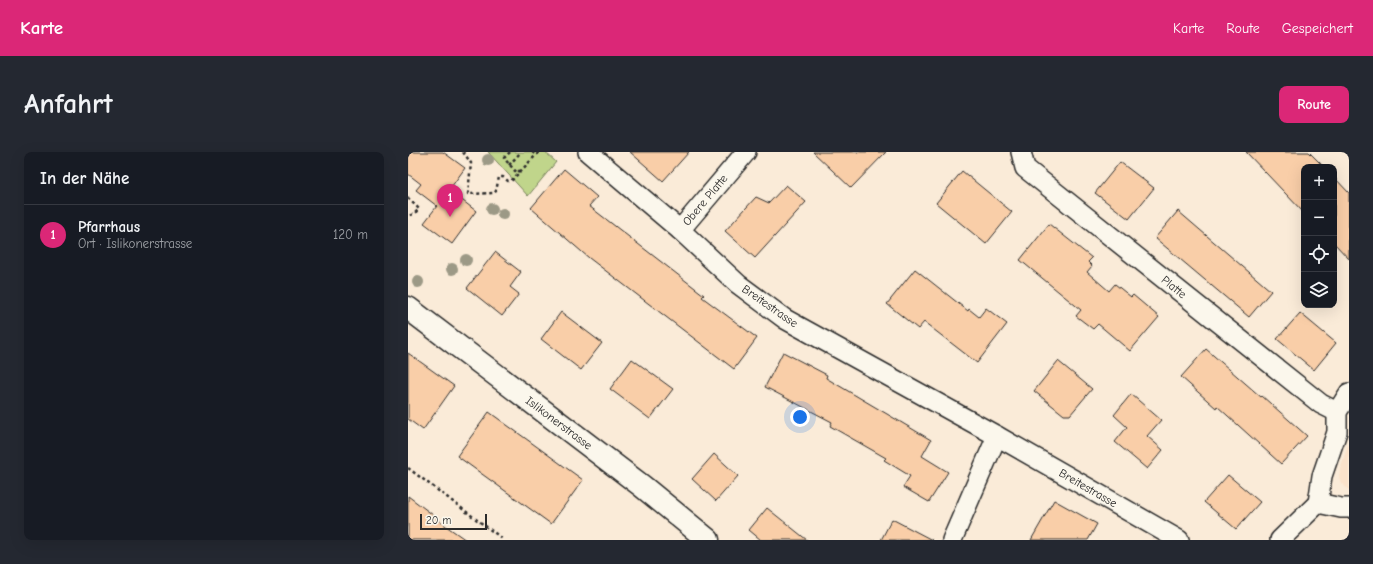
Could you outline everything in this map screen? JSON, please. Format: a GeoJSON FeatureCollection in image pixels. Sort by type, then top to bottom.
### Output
{"type":"FeatureCollection","features":[{"type":"Feature","properties":{"kind":"street","name":"Breitestrasse"},"geometry":{"type":"LineString","coordinates":[[588,152],[680,230],[738,284],[785,319],[997,436],[1179,540]]}},
{"type":"Feature","properties":{"kind":"street","name":"Obere Platte"},"geometry":{"type":"LineString","coordinates":[[680,230],[746,152]]}},
{"type":"Feature","properties":{"kind":"street","name":"Platte"},"geometry":{"type":"LineString","coordinates":[[1021,152],[1025,168],[1321,404],[1338,412]]}},
{"type":"Feature","properties":{"kind":"street","name":"Islikonerstrasse"},"geometry":{"type":"LineString","coordinates":[[408,308],[642,486],[708,540]]}},
{"type":"Feature","properties":{"kind":"street"},"geometry":{"type":"LineString","coordinates":[[1280,540],[1318,503],[1322,476],[1337,432],[1338,412],[1349,393]]}},
{"type":"Feature","properties":{"kind":"street"},"geometry":{"type":"LineString","coordinates":[[952,540],[997,436]]}},
{"type":"Feature","properties":{"kind":"street"},"geometry":{"type":"LineString","coordinates":[[1318,503],[1341,508],[1349,508]]}},
{"type":"Feature","properties":{"kind":"path"},"geometry":{"type":"LineString","coordinates":[[463,152],[471,163],[468,194],[494,193],[496,191],[499,177],[503,177],[508,181],[511,181],[539,152]]}},
{"type":"Feature","properties":{"kind":"path"},"geometry":{"type":"LineString","coordinates":[[510,152],[504,158],[515,171],[517,169],[520,172]]}},
{"type":"Feature","properties":{"kind":"path"},"geometry":{"type":"LineString","coordinates":[[509,165],[522,152]]}},
{"type":"Feature","properties":{"kind":"path"},"geometry":{"type":"LineString","coordinates":[[532,152],[536,155]]}},
{"type":"Feature","properties":{"kind":"path"},"geometry":{"type":"LineString","coordinates":[[408,198],[419,209],[414,214],[408,216]]}},
{"type":"Feature","properties":{"kind":"path"},"geometry":{"type":"LineString","coordinates":[[408,468],[504,540]]}},
{"type":"Feature","properties":{"kind":"shaded area"},"geometry":{"type":"Polygon","coordinates":[[[1349,442],[1349,490],[1341,483],[1339,477],[1340,469],[1349,442]]]}},
{"type":"Feature","properties":{"kind":"green space"},"geometry":{"type":"Polygon","coordinates":[[[488,152],[545,152],[556,162],[528,196],[488,152]]]}},
{"type":"Feature","properties":{"kind":"building"},"geometry":{"type":"Polygon","coordinates":[[[408,152],[443,152],[465,168],[449,190],[476,211],[452,244],[424,223],[437,206],[416,190],[421,184],[408,174],[408,152]]]}},
{"type":"Feature","properties":{"kind":"building"},"geometry":{"type":"Polygon","coordinates":[[[630,152],[689,152],[663,181],[630,152]]]}},
{"type":"Feature","properties":{"kind":"building"},"geometry":{"type":"Polygon","coordinates":[[[813,152],[886,152],[851,188],[813,152]]]}},
{"type":"Feature","properties":{"kind":"building"},"geometry":{"type":"Polygon","coordinates":[[[1246,152],[1309,152],[1321,164],[1301,164],[1301,210],[1246,152]]]}},
{"type":"Feature","properties":{"kind":"building"},"geometry":{"type":"Polygon","coordinates":[[[1120,162],[1154,188],[1129,219],[1095,193],[1120,162]]]}},
{"type":"Feature","properties":{"kind":"building"},"geometry":{"type":"Polygon","coordinates":[[[564,169],[597,197],[589,206],[704,295],[702,297],[757,338],[734,369],[589,258],[531,208],[564,169]]]}},
{"type":"Feature","properties":{"kind":"building"},"geometry":{"type":"Polygon","coordinates":[[[962,171],[1012,212],[986,244],[936,203],[962,171]]]}},
{"type":"Feature","properties":{"kind":"building"},"geometry":{"type":"Polygon","coordinates":[[[1337,180],[1349,193],[1349,259],[1337,246],[1337,180]]]}},
{"type":"Feature","properties":{"kind":"building"},"geometry":{"type":"Polygon","coordinates":[[[786,185],[806,202],[755,258],[725,231],[756,197],[769,203],[786,185]]]}},
{"type":"Feature","properties":{"kind":"building"},"geometry":{"type":"Polygon","coordinates":[[[1178,211],[1271,291],[1249,317],[1155,238],[1178,211]]]}},
{"type":"Feature","properties":{"kind":"building"},"geometry":{"type":"Polygon","coordinates":[[[1049,224],[1092,258],[1088,262],[1092,266],[1087,272],[1109,291],[1115,284],[1131,297],[1133,295],[1159,317],[1130,351],[1098,324],[1093,329],[1076,316],[1081,310],[1020,260],[1049,224]]]}},
{"type":"Feature","properties":{"kind":"building"},"geometry":{"type":"Polygon","coordinates":[[[495,252],[521,272],[510,287],[519,294],[502,316],[467,288],[495,252]]]}},
{"type":"Feature","properties":{"kind":"building"},"geometry":{"type":"Polygon","coordinates":[[[915,269],[968,311],[969,309],[979,317],[986,308],[1007,324],[977,363],[924,322],[918,329],[887,304],[915,269]]]}},
{"type":"Feature","properties":{"kind":"building"},"geometry":{"type":"Polygon","coordinates":[[[561,312],[602,343],[581,370],[541,339],[561,312]]]}},
{"type":"Feature","properties":{"kind":"building"},"geometry":{"type":"Polygon","coordinates":[[[1300,313],[1336,343],[1314,370],[1277,339],[1300,313]]]}},
{"type":"Feature","properties":{"kind":"building"},"geometry":{"type":"Polygon","coordinates":[[[1206,349],[1307,436],[1281,464],[1217,406],[1216,408],[1181,377],[1206,349]]]}},
{"type":"Feature","properties":{"kind":"building"},"geometry":{"type":"Polygon","coordinates":[[[783,352],[827,375],[826,378],[931,440],[922,456],[948,472],[929,502],[903,487],[910,476],[884,460],[886,458],[830,426],[832,422],[765,387],[783,352]]]}},
{"type":"Feature","properties":{"kind":"building"},"geometry":{"type":"Polygon","coordinates":[[[408,353],[454,386],[423,430],[408,419],[408,353]]]}},
{"type":"Feature","properties":{"kind":"building"},"geometry":{"type":"Polygon","coordinates":[[[632,359],[673,389],[650,419],[610,389],[632,359]]]}},
{"type":"Feature","properties":{"kind":"building"},"geometry":{"type":"Polygon","coordinates":[[[1058,361],[1092,389],[1070,415],[1064,415],[1034,391],[1058,361]]]}},
{"type":"Feature","properties":{"kind":"building"},"geometry":{"type":"Polygon","coordinates":[[[1131,394],[1161,420],[1147,436],[1163,450],[1147,469],[1115,442],[1127,427],[1114,415],[1131,394]]]}},
{"type":"Feature","properties":{"kind":"building"},"geometry":{"type":"Polygon","coordinates":[[[489,412],[583,480],[551,524],[457,456],[489,412]]]}},
{"type":"Feature","properties":{"kind":"building"},"geometry":{"type":"Polygon","coordinates":[[[714,454],[738,476],[716,501],[692,479],[714,454]]]}},
{"type":"Feature","properties":{"kind":"building"},"geometry":{"type":"Polygon","coordinates":[[[1228,475],[1260,502],[1236,529],[1204,502],[1228,475]]]}},
{"type":"Feature","properties":{"kind":"building"},"geometry":{"type":"Polygon","coordinates":[[[408,496],[437,518],[436,519],[466,540],[408,540],[408,496]]]}},
{"type":"Feature","properties":{"kind":"building"},"geometry":{"type":"Polygon","coordinates":[[[1054,500],[1097,524],[1088,540],[1031,540],[1054,500]]]}},
{"type":"Feature","properties":{"kind":"building"},"geometry":{"type":"Polygon","coordinates":[[[767,508],[807,540],[761,540],[749,530],[767,508]]]}},
{"type":"Feature","properties":{"kind":"building"},"geometry":{"type":"Polygon","coordinates":[[[892,519],[932,540],[881,540],[892,519]]]}},
{"type":"Feature","properties":{"kind":"place","name":"Pfarrhaus"},"geometry":{"type":"Point","coordinates":[450,217]}}]}
